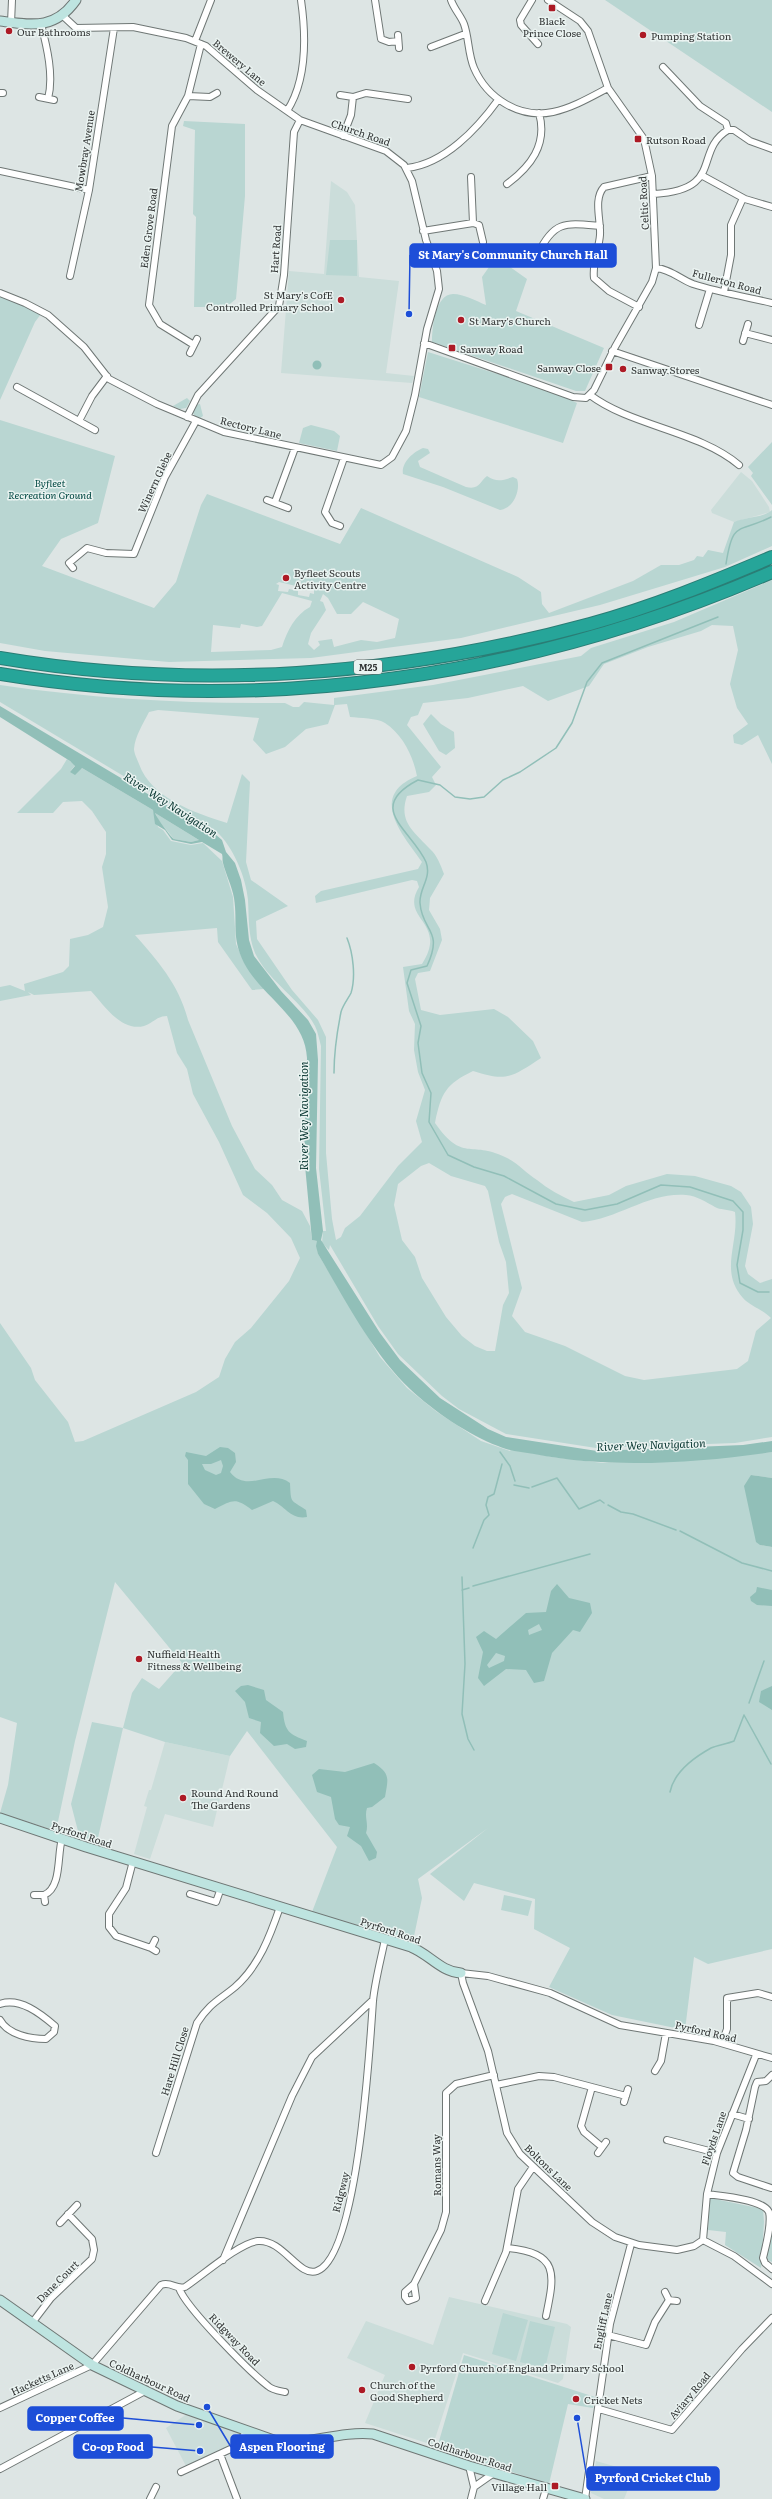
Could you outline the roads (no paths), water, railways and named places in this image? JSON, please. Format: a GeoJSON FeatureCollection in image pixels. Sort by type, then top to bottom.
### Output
{"type":"FeatureCollection","features":[{"type":"Feature","properties":{"kind":"highway","name":"M25"},"geometry":{"type":"LineString","coordinates":[[0,658],[79,668],[156,674],[224,675],[349,669],[425,660],[498,646],[591,624],[672,597],[772,557]]}},
{"type":"Feature","properties":{"kind":"highway","name":"M25"},"geometry":{"type":"LineString","coordinates":[[0,674],[74,684],[156,689],[223,691],[335,687],[503,661],[594,637],[723,593],[772,572]]}},
{"type":"Feature","properties":{"kind":"main road"},"geometry":{"type":"LineString","coordinates":[[0,21],[41,24],[62,15],[76,0]]}},
{"type":"Feature","properties":{"kind":"main road","name":"Pyrford Road"},"geometry":{"type":"LineString","coordinates":[[0,1818],[62,1839],[422,1951],[444,1968],[462,1973]]}},
{"type":"Feature","properties":{"kind":"main road","name":"Coldharbour Road"},"geometry":{"type":"LineString","coordinates":[[0,2300],[92,2365],[176,2406],[282,2442],[296,2443],[356,2433],[373,2434],[469,2466],[585,2499]]}},
{"type":"Feature","properties":{"kind":"street"},"geometry":{"type":"LineString","coordinates":[[11,23],[12,0]]}},
{"type":"Feature","properties":{"kind":"street"},"geometry":{"type":"LineString","coordinates":[[195,41],[210,0]]}},
{"type":"Feature","properties":{"kind":"street"},"geometry":{"type":"LineString","coordinates":[[287,111],[293,101],[304,48],[301,0]]}},
{"type":"Feature","properties":{"kind":"street"},"geometry":{"type":"LineString","coordinates":[[375,0],[381,39],[389,42],[398,42]]}},
{"type":"Feature","properties":{"kind":"street"},"geometry":{"type":"LineString","coordinates":[[451,0],[464,24],[470,55],[483,84],[498,100],[508,106],[539,114],[568,108],[608,88],[585,26],[548,0]]}},
{"type":"Feature","properties":{"kind":"street"},"geometry":{"type":"LineString","coordinates":[[532,0],[520,20],[521,25],[537,40]]}},
{"type":"Feature","properties":{"kind":"street","name":"Brewery Lane"},"geometry":{"type":"LineString","coordinates":[[62,15],[76,28],[114,28],[152,31],[195,41],[217,54],[256,90],[287,111]]}},
{"type":"Feature","properties":{"kind":"street"},"geometry":{"type":"LineString","coordinates":[[39,97],[51,99],[41,24]]}},
{"type":"Feature","properties":{"kind":"street","name":"Mowbray Avenue"},"geometry":{"type":"LineString","coordinates":[[70,276],[89,190],[114,28]]}},
{"type":"Feature","properties":{"kind":"street"},"geometry":{"type":"LineString","coordinates":[[430,47],[465,34]]}},
{"type":"Feature","properties":{"kind":"street","name":"Eden Grove Road"},"geometry":{"type":"LineString","coordinates":[[194,345],[160,324],[149,305],[172,126],[188,96],[201,44]]}},
{"type":"Feature","properties":{"kind":"street"},"geometry":{"type":"LineString","coordinates":[[662,67],[700,106],[726,123],[728,130]]}},
{"type":"Feature","properties":{"kind":"street","name":"Celtic Road"},"geometry":{"type":"LineString","coordinates":[[608,88],[644,139],[652,176],[654,194],[656,268]]}},
{"type":"Feature","properties":{"kind":"street"},"geometry":{"type":"LineString","coordinates":[[188,96],[210,97],[217,93]]}},
{"type":"Feature","properties":{"kind":"street"},"geometry":{"type":"LineString","coordinates":[[340,95],[353,97],[366,93],[397,94],[408,99]]}},
{"type":"Feature","properties":{"kind":"street"},"geometry":{"type":"LineString","coordinates":[[343,136],[351,115],[353,97]]}},
{"type":"Feature","properties":{"kind":"street"},"geometry":{"type":"LineString","coordinates":[[498,100],[472,132],[452,147],[434,159],[414,167],[406,168],[439,279],[438,289],[424,343],[580,399],[590,395],[612,351],[639,307],[652,282],[656,268]]}},
{"type":"Feature","properties":{"kind":"street","name":"Church Road"},"geometry":{"type":"LineString","coordinates":[[287,111],[300,120],[386,151],[400,160],[406,168]]}},
{"type":"Feature","properties":{"kind":"street"},"geometry":{"type":"LineString","coordinates":[[507,184],[524,171],[531,163],[540,142],[539,114]]}},
{"type":"Feature","properties":{"kind":"street","name":"Hart Road"},"geometry":{"type":"LineString","coordinates":[[187,417],[198,395],[280,306],[284,275],[294,132],[300,120]]}},
{"type":"Feature","properties":{"kind":"street"},"geometry":{"type":"LineString","coordinates":[[654,194],[684,189],[697,182],[716,142],[728,130],[734,130],[750,141],[772,148]]}},
{"type":"Feature","properties":{"kind":"street"},"geometry":{"type":"LineString","coordinates":[[0,171],[89,190]]}},
{"type":"Feature","properties":{"kind":"street"},"geometry":{"type":"LineString","coordinates":[[701,175],[743,198],[772,207]]}},
{"type":"Feature","properties":{"kind":"street"},"geometry":{"type":"LineString","coordinates":[[639,307],[609,291],[594,278],[600,226],[598,203],[600,191],[604,187],[652,176]]}},
{"type":"Feature","properties":{"kind":"street"},"geometry":{"type":"LineString","coordinates":[[471,177],[473,223]]}},
{"type":"Feature","properties":{"kind":"street"},"geometry":{"type":"LineString","coordinates":[[724,292],[731,255],[731,225],[743,198]]}},
{"type":"Feature","properties":{"kind":"street"},"geometry":{"type":"LineString","coordinates":[[424,231],[473,223],[478,225],[483,242]]}},
{"type":"Feature","properties":{"kind":"street"},"geometry":{"type":"LineString","coordinates":[[538,254],[553,230],[565,224],[600,226]]}},
{"type":"Feature","properties":{"kind":"street","name":"Fullerton Road"},"geometry":{"type":"LineString","coordinates":[[656,268],[666,269],[691,283],[710,289],[772,303]]}},
{"type":"Feature","properties":{"kind":"street"},"geometry":{"type":"LineString","coordinates":[[699,325],[710,289]]}},
{"type":"Feature","properties":{"kind":"street","name":"Rectory Lane"},"geometry":{"type":"LineString","coordinates":[[0,294],[25,303],[48,316],[84,347],[107,376],[132,393],[224,432],[294,448],[381,464],[392,457],[401,444],[411,414],[424,343]]}},
{"type":"Feature","properties":{"kind":"street"},"geometry":{"type":"LineString","coordinates":[[743,341],[748,324]]}},
{"type":"Feature","properties":{"kind":"street"},"geometry":{"type":"LineString","coordinates":[[745,333],[772,340]]}},
{"type":"Feature","properties":{"kind":"street"},"geometry":{"type":"LineString","coordinates":[[190,353],[197,339]]}},
{"type":"Feature","properties":{"kind":"street"},"geometry":{"type":"LineString","coordinates":[[612,351],[726,386],[772,405]]}},
{"type":"Feature","properties":{"kind":"street"},"geometry":{"type":"LineString","coordinates":[[79,421],[92,396],[107,376]]}},
{"type":"Feature","properties":{"kind":"street"},"geometry":{"type":"LineString","coordinates":[[17,387],[95,430]]}},
{"type":"Feature","properties":{"kind":"street"},"geometry":{"type":"LineString","coordinates":[[590,395],[616,409],[710,448],[739,465]]}},
{"type":"Feature","properties":{"kind":"street","name":"Winern Glebe"},"geometry":{"type":"LineString","coordinates":[[73,568],[68,561],[87,548],[106,553],[134,554],[164,478],[196,421]]}},
{"type":"Feature","properties":{"kind":"street"},"geometry":{"type":"LineString","coordinates":[[275,502],[294,448]]}},
{"type":"Feature","properties":{"kind":"street"},"geometry":{"type":"LineString","coordinates":[[340,526],[332,523],[325,512],[344,458]]}},
{"type":"Feature","properties":{"kind":"street"},"geometry":{"type":"LineString","coordinates":[[267,500],[288,508]]}},
{"type":"Feature","properties":{"kind":"street"},"geometry":{"type":"LineString","coordinates":[[34,1895],[44,1895],[51,1890],[58,1871],[59,1849],[62,1839]]}},
{"type":"Feature","properties":{"kind":"street"},"geometry":{"type":"LineString","coordinates":[[133,1861],[126,1888],[109,1914],[109,1927],[116,1936],[153,1949],[155,1940]]}},
{"type":"Feature","properties":{"kind":"street"},"geometry":{"type":"LineString","coordinates":[[190,1894],[216,1902],[221,1888]]}},
{"type":"Feature","properties":{"kind":"street"},"geometry":{"type":"LineString","coordinates":[[44,1895],[45,1902]]}},
{"type":"Feature","properties":{"kind":"street","name":"Hare Hill Close"},"geometry":{"type":"LineString","coordinates":[[156,2153],[197,2023],[210,2006],[235,1987],[256,1962],[264,1949],[280,1907]]}},
{"type":"Feature","properties":{"kind":"street","name":"Ridgway"},"geometry":{"type":"LineString","coordinates":[[179,2288],[187,2286],[223,2260],[251,2243],[261,2241],[281,2248],[308,2272],[320,2270],[330,2258],[342,2225],[356,2170],[366,2103],[374,2000],[385,1939]]}},
{"type":"Feature","properties":{"kind":"street","name":"Pyrford Road"},"geometry":{"type":"LineString","coordinates":[[462,1973],[488,1976],[538,1989],[562,1998],[608,2020],[666,2033],[722,2043],[756,2055],[772,2058]]}},
{"type":"Feature","properties":{"kind":"street","name":"Boltons Lane"},"geometry":{"type":"LineString","coordinates":[[462,1973],[463,1983],[488,2051],[507,2133],[520,2154],[601,2229],[631,2244],[677,2250],[694,2246],[703,2240]]}},
{"type":"Feature","properties":{"kind":"street"},"geometry":{"type":"LineString","coordinates":[[722,2043],[727,2029],[727,1998],[758,1993],[772,1997]]}},
{"type":"Feature","properties":{"kind":"street"},"geometry":{"type":"LineString","coordinates":[[223,2260],[292,2096],[312,2056],[374,2000]]}},
{"type":"Feature","properties":{"kind":"street"},"geometry":{"type":"LineString","coordinates":[[0,2004],[12,2003],[28,2007],[42,2015],[55,2026],[54,2032],[46,2039],[34,2039],[18,2035],[0,2020]]}},
{"type":"Feature","properties":{"kind":"street"},"geometry":{"type":"LineString","coordinates":[[655,2071],[661,2060],[666,2033]]}},
{"type":"Feature","properties":{"kind":"street","name":"Floyds Lane"},"geometry":{"type":"LineString","coordinates":[[703,2240],[705,2232],[707,2194],[717,2153],[756,2055]]}},
{"type":"Feature","properties":{"kind":"street","name":"Romans Way"},"geometry":{"type":"LineString","coordinates":[[414,2284],[441,2230],[446,2212],[446,2093],[456,2084],[494,2075]]}},
{"type":"Feature","properties":{"kind":"street"},"geometry":{"type":"LineString","coordinates":[[771,2188],[738,2177],[733,2173],[749,2119],[756,2084],[761,2080],[766,2081],[772,2075]]}},
{"type":"Feature","properties":{"kind":"street"},"geometry":{"type":"LineString","coordinates":[[496,2085],[538,2076],[554,2077],[626,2096]]}},
{"type":"Feature","properties":{"kind":"street"},"geometry":{"type":"LineString","coordinates":[[592,2087],[581,2126],[584,2132],[602,2147]]}},
{"type":"Feature","properties":{"kind":"street"},"geometry":{"type":"LineString","coordinates":[[732,2114],[749,2119]]}},
{"type":"Feature","properties":{"kind":"street"},"geometry":{"type":"LineString","coordinates":[[667,2140],[717,2153]]}},
{"type":"Feature","properties":{"kind":"street"},"geometry":{"type":"LineString","coordinates":[[485,2297],[507,2248],[518,2189],[533,2167]]}},
{"type":"Feature","properties":{"kind":"street"},"geometry":{"type":"LineString","coordinates":[[707,2194],[756,2202],[764,2206],[769,2212],[770,2221],[763,2258],[765,2263],[772,2269]]}},
{"type":"Feature","properties":{"kind":"street"},"geometry":{"type":"LineString","coordinates":[[60,2224],[77,2205]]}},
{"type":"Feature","properties":{"kind":"street","name":"Dane Court"},"geometry":{"type":"LineString","coordinates":[[32,2323],[51,2298],[92,2259],[94,2250],[92,2239],[68,2214]]}},
{"type":"Feature","properties":{"kind":"street"},"geometry":{"type":"LineString","coordinates":[[703,2240],[734,2256],[772,2284]]}},
{"type":"Feature","properties":{"kind":"street","name":"Engliff Lane"},"geometry":{"type":"LineString","coordinates":[[585,2499],[599,2409],[608,2335],[631,2244]]}},
{"type":"Feature","properties":{"kind":"street"},"geometry":{"type":"LineString","coordinates":[[507,2248],[530,2251],[538,2255],[548,2265],[552,2277],[545,2308],[546,2316]]}},
{"type":"Feature","properties":{"kind":"street"},"geometry":{"type":"LineString","coordinates":[[92,2365],[159,2287],[169,2284],[179,2288]]}},
{"type":"Feature","properties":{"kind":"street","name":"Ridgway Road"},"geometry":{"type":"LineString","coordinates":[[179,2288],[204,2322],[269,2388],[285,2392]]}},
{"type":"Feature","properties":{"kind":"street"},"geometry":{"type":"LineString","coordinates":[[665,2292],[669,2300]]}},
{"type":"Feature","properties":{"kind":"street"},"geometry":{"type":"LineString","coordinates":[[608,2335],[646,2345],[655,2322],[669,2300]]}},
{"type":"Feature","properties":{"kind":"street"},"geometry":{"type":"LineString","coordinates":[[669,2300],[677,2301]]}},
{"type":"Feature","properties":{"kind":"street","name":"Aviary Road"},"geometry":{"type":"LineString","coordinates":[[599,2409],[672,2430],[742,2349],[772,2318]]}},
{"type":"Feature","properties":{"kind":"street","name":"Hacketts Lane"},"geometry":{"type":"LineString","coordinates":[[0,2408],[92,2365]]}},
{"type":"Feature","properties":{"kind":"street"},"geometry":{"type":"LineString","coordinates":[[0,2469],[145,2391]]}},
{"type":"Feature","properties":{"kind":"street"},"geometry":{"type":"LineString","coordinates":[[181,2472],[237,2446],[247,2430]]}},
{"type":"Feature","properties":{"kind":"street"},"geometry":{"type":"LineString","coordinates":[[220,2454],[237,2499]]}},
{"type":"Feature","properties":{"kind":"street"},"geometry":{"type":"LineString","coordinates":[[469,2466],[474,2487],[471,2499]]}},
{"type":"Feature","properties":{"kind":"street"},"geometry":{"type":"LineString","coordinates":[[474,2487],[494,2473]]}},
{"type":"Feature","properties":{"kind":"street"},"geometry":{"type":"LineString","coordinates":[[150,2499],[156,2488]]}},
{"type":"Feature","properties":{"kind":"street"},"geometry":{"type":"LineString","coordinates":[[543,2499],[546,2489]]}},
{"type":"Feature","properties":{"kind":"waterway"},"geometry":{"type":"LineString","coordinates":[[726,564],[731,540],[735,534],[744,527],[771,517]]}},
{"type":"Feature","properties":{"kind":"waterway"},"geometry":{"type":"LineString","coordinates":[[718,617],[602,663],[587,682],[572,723],[556,748],[520,772],[503,780],[484,797],[470,799],[455,797],[440,785],[418,780],[402,790],[394,800],[393,810],[396,820],[419,850],[426,862],[427,868],[420,903],[424,920],[433,937],[432,954],[427,966],[411,970],[407,983],[421,1026],[418,1043],[422,1073],[431,1093],[429,1122],[448,1155],[474,1167],[504,1176],[556,1204],[585,1210],[617,1204],[661,1185],[690,1187],[733,1201],[743,1212],[743,1230],[737,1265],[740,1283],[758,1292],[769,1292]]}},
{"type":"Feature","properties":{"kind":"waterway"},"geometry":{"type":"LineString","coordinates":[[334,1073],[336,1042],[341,1012],[353,987],[354,973],[351,951],[347,938]]}},
{"type":"Feature","properties":{"kind":"waterway"},"geometry":{"type":"LineString","coordinates":[[500,1452],[510,1466],[515,1481]]}},
{"type":"Feature","properties":{"kind":"waterway"},"geometry":{"type":"LineString","coordinates":[[473,1548],[484,1520],[489,1515],[486,1505],[488,1497],[494,1494],[502,1464]]}},
{"type":"Feature","properties":{"kind":"waterway"},"geometry":{"type":"LineString","coordinates":[[532,1487],[557,1478],[579,1509],[600,1500],[604,1503]]}},
{"type":"Feature","properties":{"kind":"waterway"},"geometry":{"type":"LineString","coordinates":[[514,1485],[529,1488]]}},
{"type":"Feature","properties":{"kind":"waterway"},"geometry":{"type":"LineString","coordinates":[[608,1505],[621,1512],[633,1514],[676,1530]]}},
{"type":"Feature","properties":{"kind":"waterway"},"geometry":{"type":"LineString","coordinates":[[680,1531],[742,1563],[772,1571]]}},
{"type":"Feature","properties":{"kind":"waterway"},"geometry":{"type":"LineString","coordinates":[[473,1586],[590,1554]]}},
{"type":"Feature","properties":{"kind":"waterway"},"geometry":{"type":"LineString","coordinates":[[462,1577],[465,1664],[462,1714],[468,1739],[474,1750]]}},
{"type":"Feature","properties":{"kind":"waterway"},"geometry":{"type":"LineString","coordinates":[[462,1590],[469,1588]]}},
{"type":"Feature","properties":{"kind":"waterway"},"geometry":{"type":"LineString","coordinates":[[749,1703],[764,1661]]}},
{"type":"Feature","properties":{"kind":"waterway"},"geometry":{"type":"LineString","coordinates":[[744,1715],[771,1764]]}},
{"type":"Feature","properties":{"kind":"waterway"},"geometry":{"type":"LineString","coordinates":[[670,1792],[672,1785],[680,1772],[691,1761],[711,1748],[734,1741],[744,1715]]}},
{"type":"Feature","properties":{"kind":"place","name":"Black Prince Close"},"geometry":{"type":"Point","coordinates":[552,8]}},
{"type":"Feature","properties":{"kind":"place","name":"Our Bathrooms"},"geometry":{"type":"Point","coordinates":[9,31]}},
{"type":"Feature","properties":{"kind":"place","name":"Pumping Station"},"geometry":{"type":"Point","coordinates":[643,35]}},
{"type":"Feature","properties":{"kind":"place","name":"Rutson Road"},"geometry":{"type":"Point","coordinates":[638,139]}},
{"type":"Feature","properties":{"kind":"place","name":"St Mary's CofE Controlled Primary School"},"geometry":{"type":"Point","coordinates":[341,300]}},
{"type":"Feature","properties":{"kind":"place","name":"St Mary's Community Church Hall"},"geometry":{"type":"Point","coordinates":[409,314]}},
{"type":"Feature","properties":{"kind":"place","name":"St Mary's Church"},"geometry":{"type":"Point","coordinates":[461,320]}},
{"type":"Feature","properties":{"kind":"place","name":"Sanway Road"},"geometry":{"type":"Point","coordinates":[452,348]}},
{"type":"Feature","properties":{"kind":"place","name":"Sanway Close"},"geometry":{"type":"Point","coordinates":[609,367]}},
{"type":"Feature","properties":{"kind":"place","name":"Sanway Stores"},"geometry":{"type":"Point","coordinates":[623,369]}},
{"type":"Feature","properties":{"kind":"place","name":"Byfleet Scouts Activity Centre"},"geometry":{"type":"Point","coordinates":[286,578]}},
{"type":"Feature","properties":{"kind":"place","name":"Nuffield Health Fitness & Wellbeing"},"geometry":{"type":"Point","coordinates":[139,1659]}},
{"type":"Feature","properties":{"kind":"place","name":"Round And Round The Gardens"},"geometry":{"type":"Point","coordinates":[183,1798]}},
{"type":"Feature","properties":{"kind":"place","name":"Pyrford Church of England Primary School"},"geometry":{"type":"Point","coordinates":[412,2367]}},
{"type":"Feature","properties":{"kind":"place","name":"Church of the Good Shepherd"},"geometry":{"type":"Point","coordinates":[362,2390]}},
{"type":"Feature","properties":{"kind":"place","name":"Cricket Nets"},"geometry":{"type":"Point","coordinates":[576,2399]}},
{"type":"Feature","properties":{"kind":"place","name":"Aspen Flooring"},"geometry":{"type":"Point","coordinates":[207,2407]}},
{"type":"Feature","properties":{"kind":"place","name":"Pyrford Cricket Club"},"geometry":{"type":"Point","coordinates":[577,2418]}},
{"type":"Feature","properties":{"kind":"place","name":"Copper Coffee"},"geometry":{"type":"Point","coordinates":[199,2425]}},
{"type":"Feature","properties":{"kind":"place","name":"Co-op Food"},"geometry":{"type":"Point","coordinates":[200,2451]}},
{"type":"Feature","properties":{"kind":"place","name":"Village Hall"},"geometry":{"type":"Point","coordinates":[555,2486]}},
{"type":"Feature","properties":{"kind":"park label","name":"Byfleet Recreation Ground"},"geometry":{"type":"Point","coordinates":[50,488]}},
{"type":"Feature","properties":{"kind":"water label","name":"River Wey Navigation"},"geometry":{"type":"Point","coordinates":[171,804]}},
{"type":"Feature","properties":{"kind":"water label","name":"River Wey Navigation"},"geometry":{"type":"Point","coordinates":[303,1116]}},
{"type":"Feature","properties":{"kind":"water label","name":"River Wey Navigation"},"geometry":{"type":"Point","coordinates":[651,1444]}}]}
